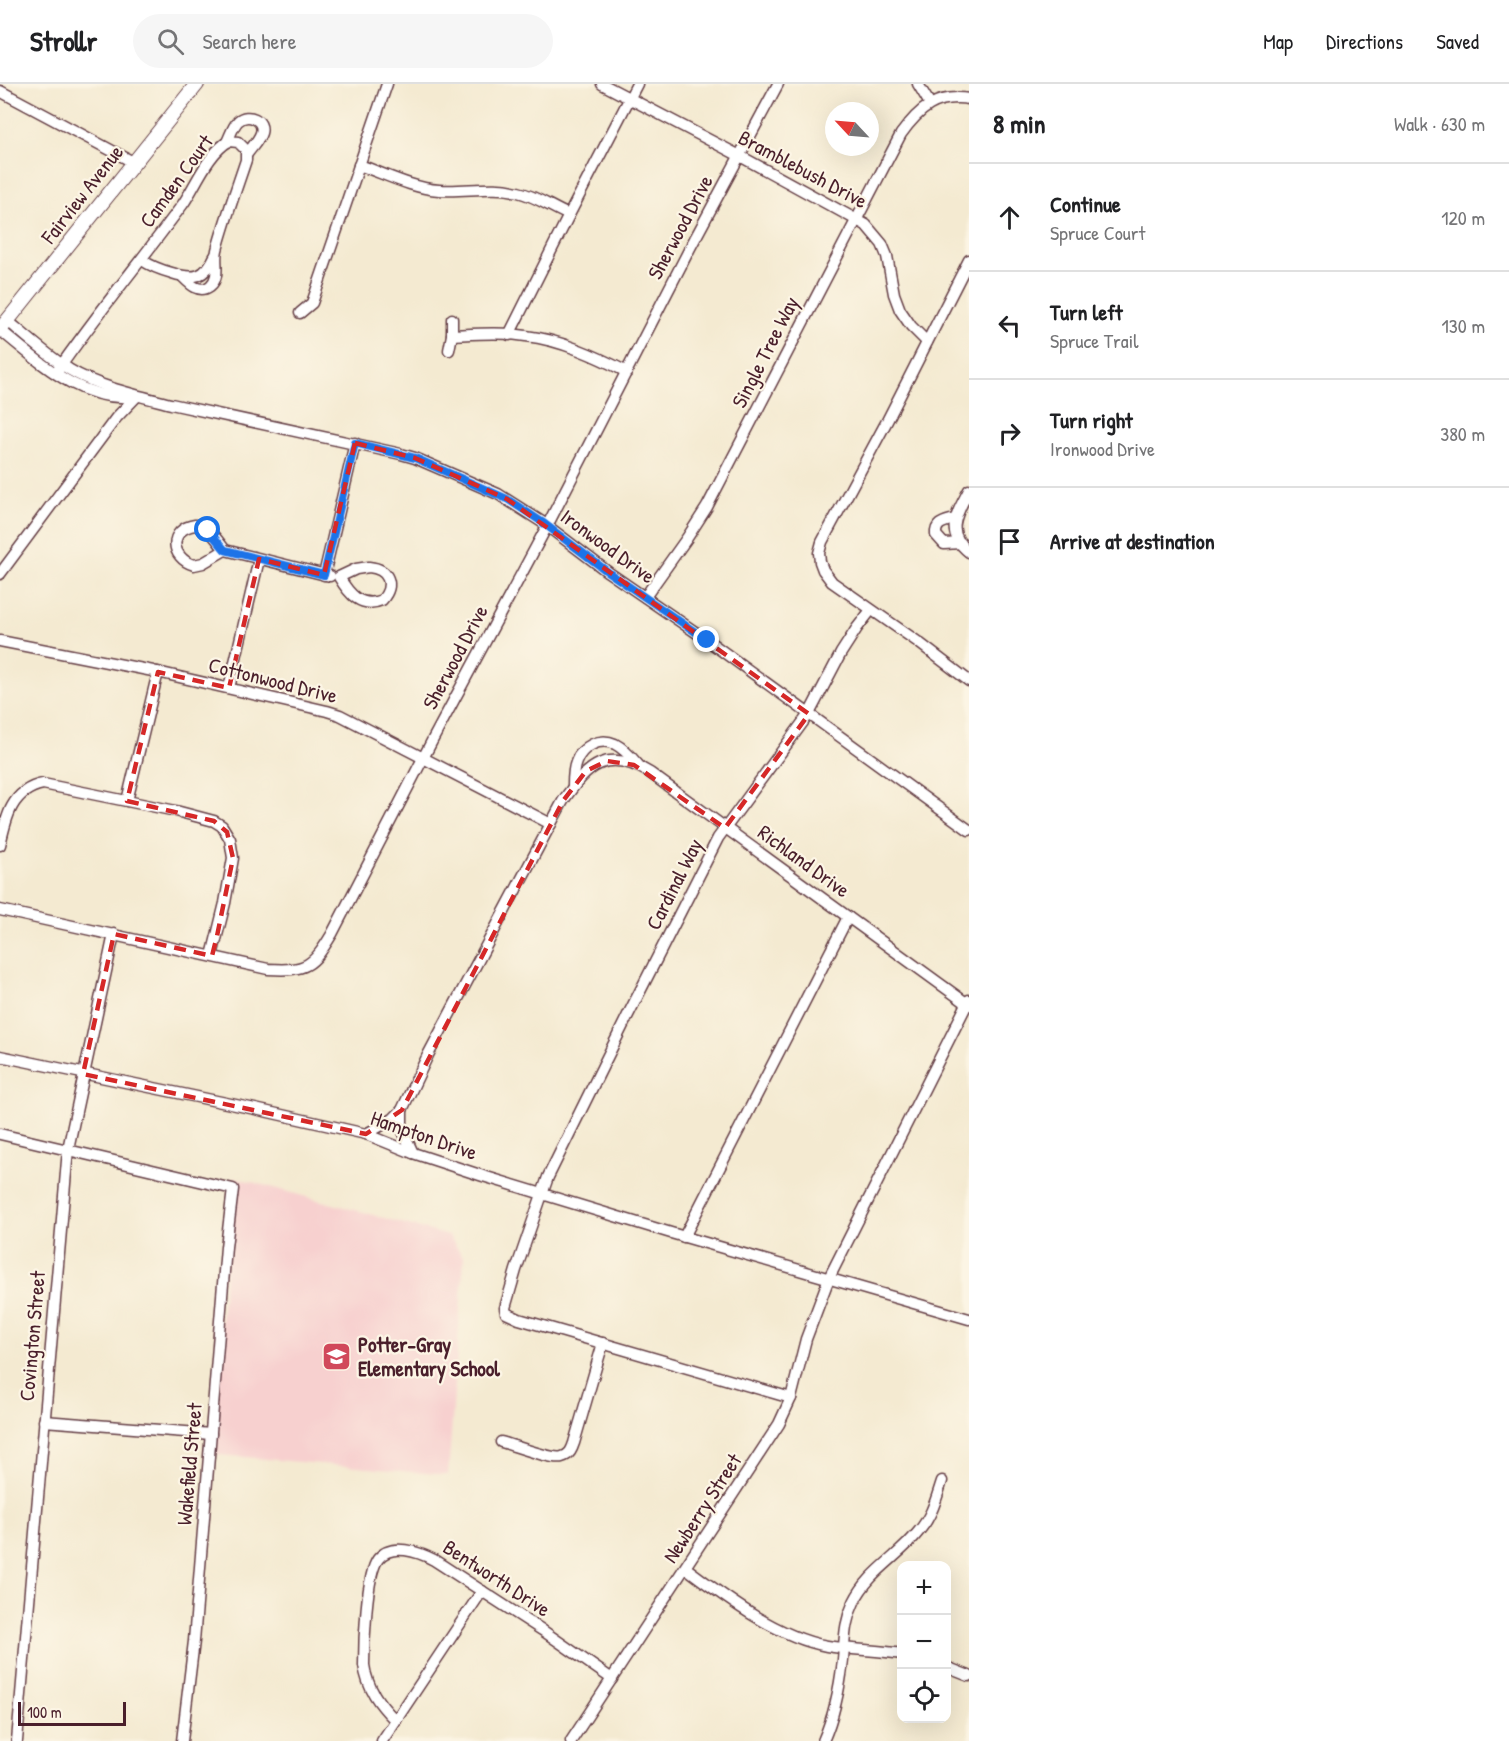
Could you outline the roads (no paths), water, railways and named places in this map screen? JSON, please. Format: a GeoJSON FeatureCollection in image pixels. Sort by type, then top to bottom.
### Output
{"type":"FeatureCollection","features":[{"type":"Feature","properties":{"kind":"main road","name":"Fairview Avenue"},"geometry":{"type":"LineString","coordinates":[[3,327],[197,84]]}},
{"type":"Feature","properties":{"kind":"street"},"geometry":{"type":"LineString","coordinates":[[300,313],[312,303],[387,84]]}},
{"type":"Feature","properties":{"kind":"street","name":"Bramblebush Drive"},"geometry":{"type":"LineString","coordinates":[[602,84],[740,156],[870,228],[882,244],[887,256],[894,294],[900,310],[911,326],[927,342]]}},
{"type":"Feature","properties":{"kind":"street"},"geometry":{"type":"LineString","coordinates":[[509,334],[637,84]]}},
{"type":"Feature","properties":{"kind":"street","name":"Sherwood Drive"},"geometry":{"type":"LineString","coordinates":[[0,910],[268,969],[296,970],[314,961],[332,934],[423,758],[548,526],[690,248],[778,84]]}},
{"type":"Feature","properties":{"kind":"street"},"geometry":{"type":"LineString","coordinates":[[918,84],[930,104],[952,98],[969,99]]}},
{"type":"Feature","properties":{"kind":"street"},"geometry":{"type":"LineString","coordinates":[[0,91],[133,162]]}},
{"type":"Feature","properties":{"kind":"street","name":"Single Tree Way"},"geometry":{"type":"LineString","coordinates":[[645,597],[707,507],[896,142],[911,121],[930,104]]}},
{"type":"Feature","properties":{"kind":"street"},"geometry":{"type":"LineString","coordinates":[[227,142],[238,120],[246,117],[254,118],[260,123],[261,131],[259,138],[247,154]]}},
{"type":"Feature","properties":{"kind":"street","name":"Camden Court"},"geometry":{"type":"LineString","coordinates":[[58,369],[142,260],[217,152],[227,142],[233,141],[245,147],[246,160],[210,266],[202,274],[193,277],[155,268],[142,260]]}},
{"type":"Feature","properties":{"kind":"street"},"geometry":{"type":"LineString","coordinates":[[359,165],[405,182],[437,190],[502,189],[519,192],[568,215]]}},
{"type":"Feature","properties":{"kind":"street"},"geometry":{"type":"LineString","coordinates":[[969,260],[887,421],[824,537],[819,553],[822,569],[832,582],[969,681]]}},
{"type":"Feature","properties":{"kind":"street"},"geometry":{"type":"LineString","coordinates":[[449,350],[452,319]]}},
{"type":"Feature","properties":{"kind":"street","name":"Ironwood Drive"},"geometry":{"type":"LineString","coordinates":[[3,327],[58,369],[67,380],[95,393],[113,398],[137,396],[415,458],[498,494],[548,526],[969,830]]}},
{"type":"Feature","properties":{"kind":"street"},"geometry":{"type":"LineString","coordinates":[[452,335],[528,336],[590,354],[627,372]]}},
{"type":"Feature","properties":{"kind":"street"},"geometry":{"type":"LineString","coordinates":[[0,574],[116,418],[137,396]]}},
{"type":"Feature","properties":{"kind":"street"},"geometry":{"type":"LineString","coordinates":[[324,575],[355,443]]}},
{"type":"Feature","properties":{"kind":"street"},"geometry":{"type":"LineString","coordinates":[[969,490],[954,519],[956,533],[969,552]]}},
{"type":"Feature","properties":{"kind":"street"},"geometry":{"type":"LineString","coordinates":[[954,519],[940,523],[936,536],[944,544],[961,543]]}},
{"type":"Feature","properties":{"kind":"street"},"geometry":{"type":"LineString","coordinates":[[225,550],[203,563],[194,565],[178,556],[175,543],[184,528],[200,526],[211,532],[225,550],[324,575],[339,578],[356,569],[372,567],[381,570],[388,578],[389,589],[382,600],[363,603],[354,598],[339,578]]}},
{"type":"Feature","properties":{"kind":"street"},"geometry":{"type":"LineString","coordinates":[[229,688],[259,559]]}},
{"type":"Feature","properties":{"kind":"street","name":"Cardinal Way"},"geometry":{"type":"LineString","coordinates":[[603,1343],[519,1319],[506,1312],[516,1270],[542,1194],[585,1101],[718,838],[809,714],[841,653],[871,610]]}},
{"type":"Feature","properties":{"kind":"street","name":"Cottonwood Drive"},"geometry":{"type":"LineString","coordinates":[[1,639],[158,672],[334,713],[550,824]]}},
{"type":"Feature","properties":{"kind":"street"},"geometry":{"type":"LineString","coordinates":[[127,801],[158,672]]}},
{"type":"Feature","properties":{"kind":"street"},"geometry":{"type":"LineString","coordinates":[[366,1134],[393,1119],[402,1110],[428,1055],[562,801],[573,786],[575,762],[585,748],[596,742],[607,741],[617,745],[631,756],[641,768]]}},
{"type":"Feature","properties":{"kind":"street","name":"Richland Drive"},"geometry":{"type":"LineString","coordinates":[[573,786],[592,766],[621,761],[641,768],[968,1002]]}},
{"type":"Feature","properties":{"kind":"street"},"geometry":{"type":"LineString","coordinates":[[0,845],[9,812],[22,792],[43,784],[214,821],[222,826],[229,835],[233,858],[212,956]]}},
{"type":"Feature","properties":{"kind":"street"},"geometry":{"type":"LineString","coordinates":[[684,1237],[848,917]]}},
{"type":"Feature","properties":{"kind":"street","name":"Covington Street"},"geometry":{"type":"LineString","coordinates":[[17,1741],[68,1149],[114,934]]}},
{"type":"Feature","properties":{"kind":"street","name":"Newberry Street"},"geometry":{"type":"LineString","coordinates":[[571,1741],[779,1424],[791,1398],[806,1339],[829,1278],[968,1002]]}},
{"type":"Feature","properties":{"kind":"street","name":"Hampton Drive"},"geometry":{"type":"LineString","coordinates":[[0,1056],[366,1134],[413,1153],[542,1194],[969,1319]]}},
{"type":"Feature","properties":{"kind":"street"},"geometry":{"type":"LineString","coordinates":[[402,1110],[402,1129],[413,1153]]}},
{"type":"Feature","properties":{"kind":"street"},"geometry":{"type":"LineString","coordinates":[[0,1134],[68,1149]]}},
{"type":"Feature","properties":{"kind":"street","name":"Wakefield Street"},"geometry":{"type":"LineString","coordinates":[[68,1149],[233,1190],[226,1247],[195,1632],[182,1741]]}},
{"type":"Feature","properties":{"kind":"street"},"geometry":{"type":"LineString","coordinates":[[501,1442],[555,1457],[564,1457],[568,1454],[574,1443],[603,1343],[791,1398]]}},
{"type":"Feature","properties":{"kind":"street"},"geometry":{"type":"LineString","coordinates":[[44,1421],[211,1434]]}},
{"type":"Feature","properties":{"kind":"street"},"geometry":{"type":"LineString","coordinates":[[825,1740],[837,1696],[845,1626],[858,1594],[876,1571],[919,1532],[933,1511],[942,1481]]}},
{"type":"Feature","properties":{"kind":"street","name":"Bentworth Drive"},"geometry":{"type":"LineString","coordinates":[[396,1720],[371,1692],[364,1665],[370,1583],[374,1566],[378,1559],[391,1551],[408,1550],[434,1560],[612,1679]]}},
{"type":"Feature","properties":{"kind":"street"},"geometry":{"type":"LineString","coordinates":[[686,1568],[739,1605],[781,1629],[816,1643],[897,1653]]}},
{"type":"Feature","properties":{"kind":"street"},"geometry":{"type":"LineString","coordinates":[[382,1741],[482,1591]]}},
{"type":"Feature","properties":{"kind":"street"},"geometry":{"type":"LineString","coordinates":[[951,1668],[969,1676]]}},
{"type":"Feature","properties":{"kind":"place","name":"Potter-Gray Elementary School"},"geometry":{"type":"Point","coordinates":[337,1356]}}]}
